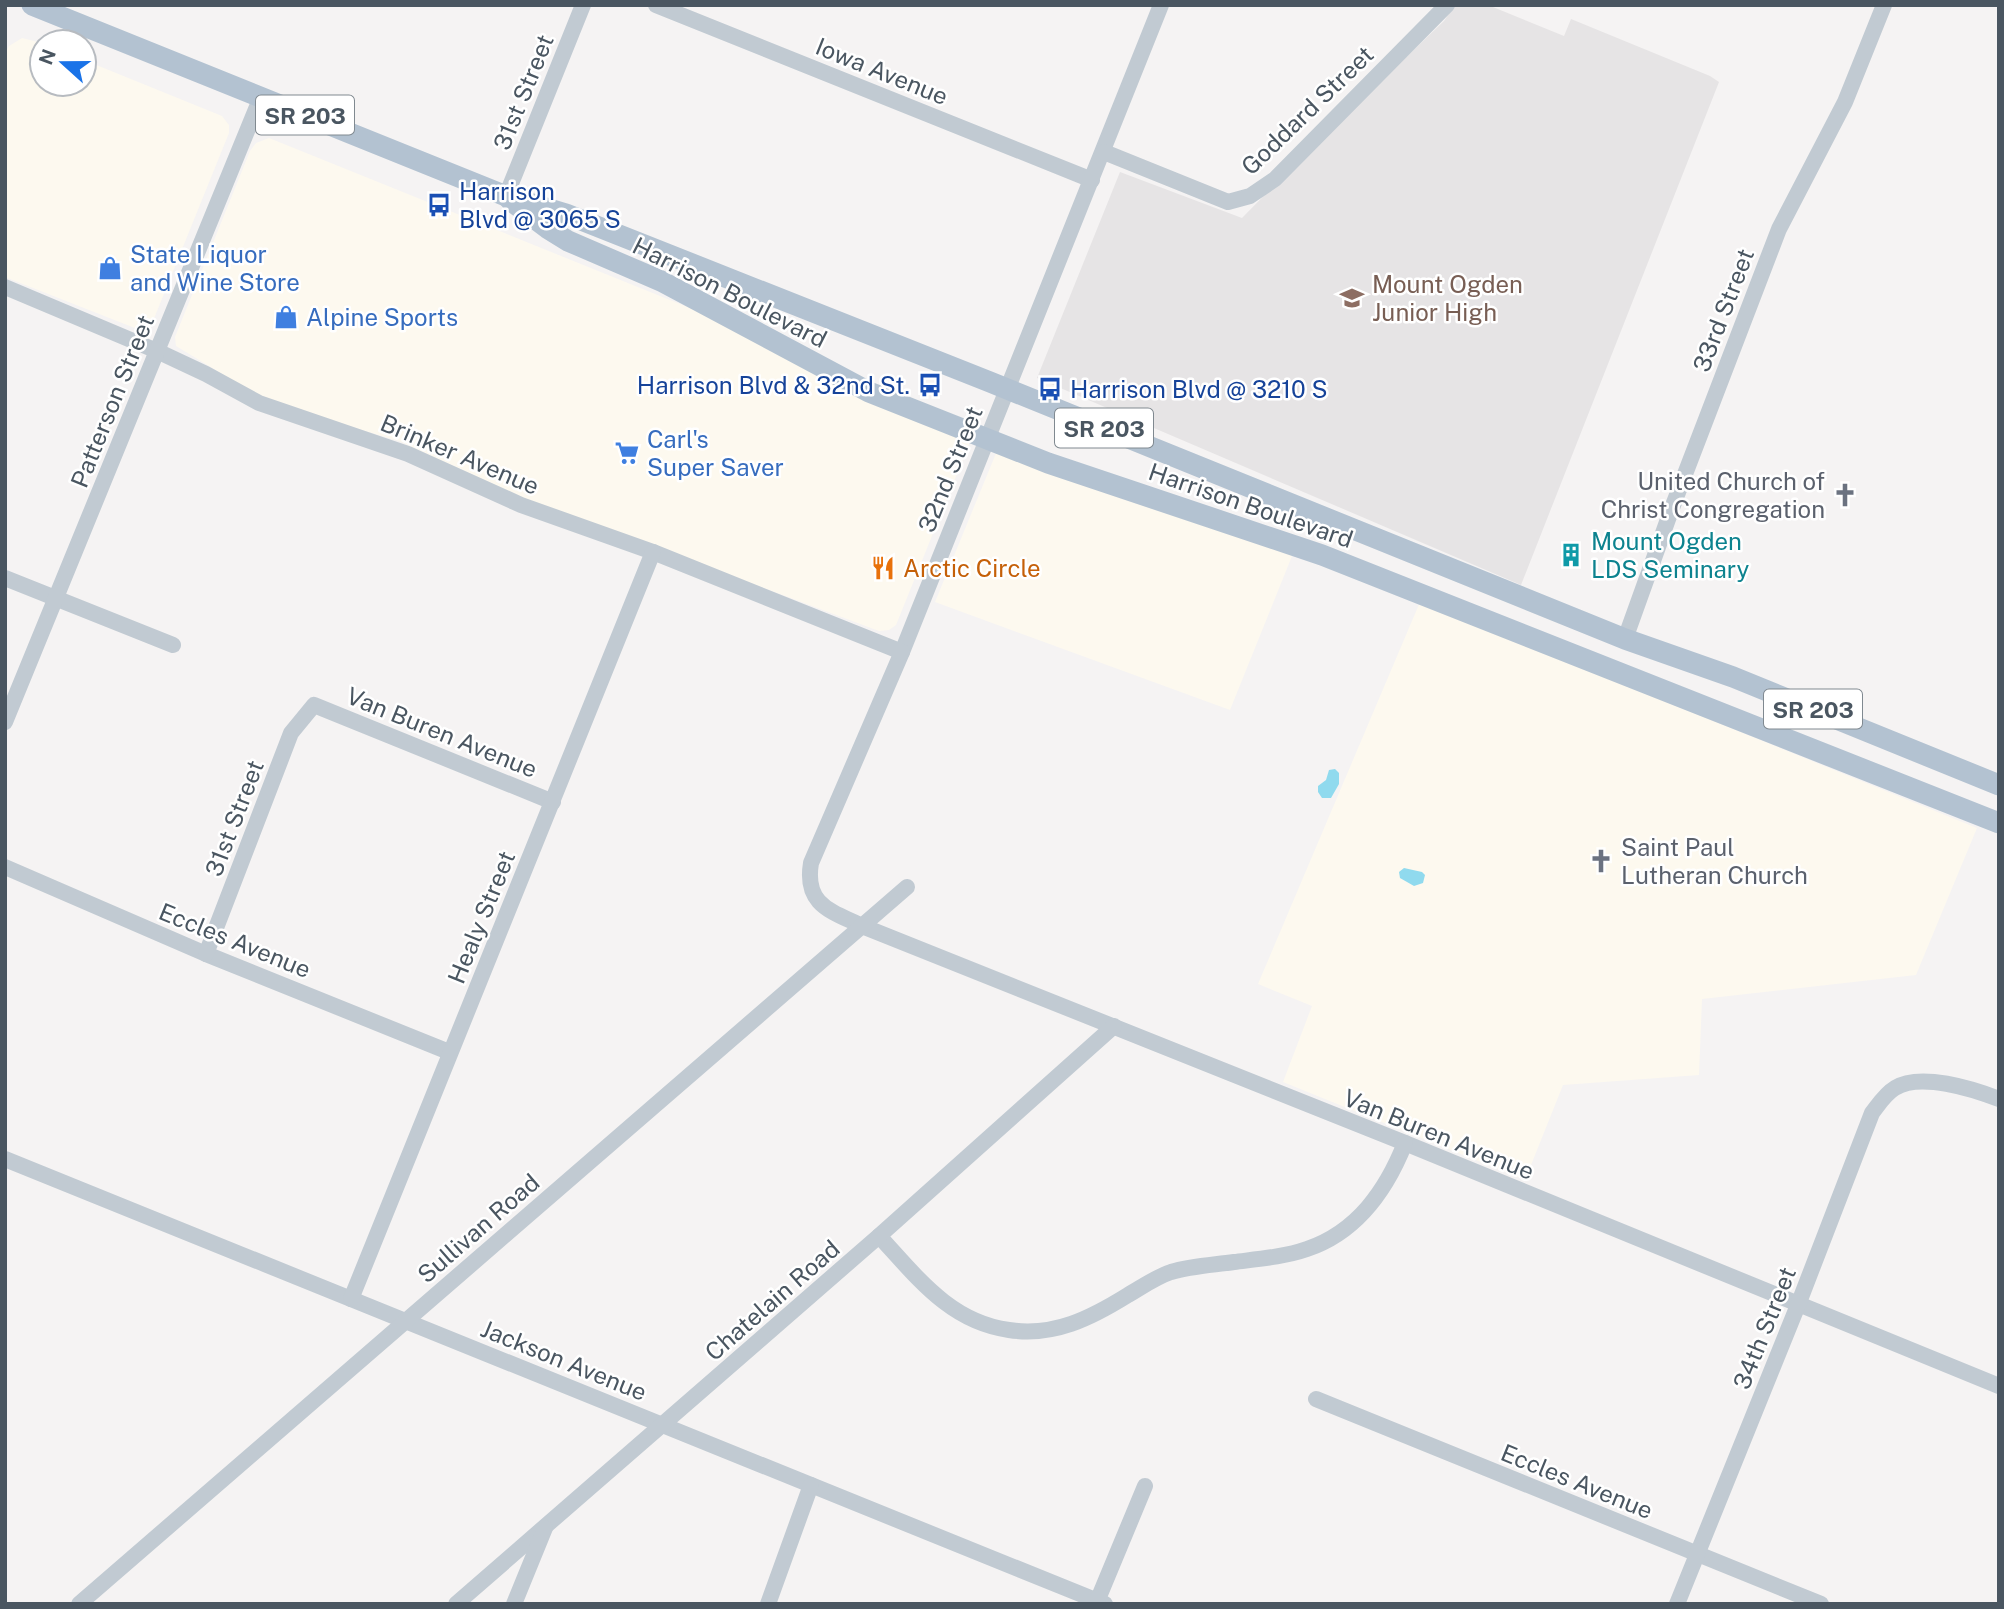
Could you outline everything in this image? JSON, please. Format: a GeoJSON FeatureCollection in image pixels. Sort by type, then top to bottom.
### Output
{"type":"FeatureCollection","features":[{"type":"Feature","properties":{"kind":"main road","name":"Harrison Boulevard"},"geometry":{"type":"LineString","coordinates":[[32,5],[506,196],[558,211],[1625,639],[1733,677],[1999,785]]}},
{"type":"Feature","properties":{"kind":"main road","name":"Harrison Boulevard"},"geometry":{"type":"LineString","coordinates":[[506,196],[568,241],[661,281],[846,382],[987,440],[1110,485],[1322,555],[1999,823]]}},
{"type":"Feature","properties":{"kind":"street","name":"31st Street"},"geometry":{"type":"LineString","coordinates":[[506,196],[583,5]]}},
{"type":"Feature","properties":{"kind":"street","name":"Iowa Avenue"},"geometry":{"type":"LineString","coordinates":[[656,5],[1092,180]]}},
{"type":"Feature","properties":{"kind":"street","name":"32nd Street"},"geometry":{"type":"LineString","coordinates":[[862,926],[825,908],[817,901],[809,876],[811,863],[902,652],[1161,5]]}},
{"type":"Feature","properties":{"kind":"street","name":"Goddard Street"},"geometry":{"type":"LineString","coordinates":[[1104,152],[1228,202],[1250,196],[1275,178],[1447,5]]}},
{"type":"Feature","properties":{"kind":"street","name":"33rd Street"},"geometry":{"type":"LineString","coordinates":[[1625,639],[1779,229],[1845,102],[1884,5]]}},
{"type":"Feature","properties":{"kind":"street","name":"Patterson Street"},"geometry":{"type":"LineString","coordinates":[[5,722],[261,97]]}},
{"type":"Feature","properties":{"kind":"street","name":"Brinker Avenue"},"geometry":{"type":"LineString","coordinates":[[5,287],[157,351],[259,403],[408,454],[521,505],[653,552],[902,652]]}},
{"type":"Feature","properties":{"kind":"street","name":"Healy Street"},"geometry":{"type":"LineString","coordinates":[[351,1299],[653,552]]}},
{"type":"Feature","properties":{"kind":"street"},"geometry":{"type":"LineString","coordinates":[[5,578],[173,645]]}},
{"type":"Feature","properties":{"kind":"street","name":"31st Street"},"geometry":{"type":"LineString","coordinates":[[206,954],[291,733],[314,705]]}},
{"type":"Feature","properties":{"kind":"street","name":"Van Buren Avenue"},"geometry":{"type":"LineString","coordinates":[[314,705],[553,802]]}},
{"type":"Feature","properties":{"kind":"street","name":"Eccles Avenue"},"geometry":{"type":"LineString","coordinates":[[5,867],[206,954],[449,1052]]}},
{"type":"Feature","properties":{"kind":"street","name":"Sullivan Road"},"geometry":{"type":"LineString","coordinates":[[79,1604],[907,887]]}},
{"type":"Feature","properties":{"kind":"street","name":"Van Buren Avenue"},"geometry":{"type":"LineString","coordinates":[[862,926],[1405,1143],[1999,1386]]}},
{"type":"Feature","properties":{"kind":"street","name":"Chatelain Road"},"geometry":{"type":"LineString","coordinates":[[456,1604],[880,1236],[1114,1026]]}},
{"type":"Feature","properties":{"kind":"street","name":"34th Street"},"geometry":{"type":"LineString","coordinates":[[1677,1604],[1872,1113],[1882,1099],[1908,1082],[1925,1081],[1960,1087],[1999,1100]]}},
{"type":"Feature","properties":{"kind":"street"},"geometry":{"type":"LineString","coordinates":[[880,1236],[927,1288],[959,1314],[1000,1328],[1044,1331],[1061,1328],[1093,1316],[1149,1282],[1170,1273],[1283,1255],[1307,1249],[1329,1239],[1367,1210],[1396,1167],[1405,1143]]}},
{"type":"Feature","properties":{"kind":"street","name":"Jackson Avenue"},"geometry":{"type":"LineString","coordinates":[[5,1159],[1100,1603]]}},
{"type":"Feature","properties":{"kind":"street","name":"Eccles Avenue"},"geometry":{"type":"LineString","coordinates":[[1316,1399],[1821,1604]]}},
{"type":"Feature","properties":{"kind":"street"},"geometry":{"type":"LineString","coordinates":[[768,1604],[811,1485]]}},
{"type":"Feature","properties":{"kind":"street"},"geometry":{"type":"LineString","coordinates":[[1100,1603],[1144,1486]]}},
{"type":"Feature","properties":{"kind":"street"},"geometry":{"type":"LineString","coordinates":[[514,1604],[546,1524]]}},
{"type":"Feature","properties":{"kind":"shaded area","name":"Mount Ogden Junior High"},"geometry":{"type":"Polygon","coordinates":[[[1455,5],[1488,5],[1564,36],[1571,19],[1719,82],[1521,585],[1037,378],[1120,172],[1242,218],[1444,21],[1455,5]]]}},
{"type":"Feature","properties":{"kind":"shaded area"},"geometry":{"type":"Polygon","coordinates":[[[22,38],[28,40],[28,98],[98,98],[98,66],[222,116],[229,125],[229,133],[151,326],[145,332],[5,277],[5,53],[9,46],[22,38]]]}},
{"type":"Feature","properties":{"kind":"shaded area"},"geometry":{"type":"Polygon","coordinates":[[[269,138],[972,422],[974,432],[896,625],[889,630],[879,631],[531,501],[399,441],[257,395],[176,346],[175,337],[250,151],[256,143],[269,138]]]}},
{"type":"Feature","properties":{"kind":"shaded area"},"geometry":{"type":"Polygon","coordinates":[[[1013,438],[1294,551],[1230,710],[935,602],[999,446],[1013,438]]]}},
{"type":"Feature","properties":{"kind":"shaded area"},"geometry":{"type":"Polygon","coordinates":[[[1420,602],[1977,828],[1916,975],[1702,999],[1699,1075],[1563,1085],[1525,1180],[1283,1082],[1312,1006],[1258,984],[1420,602]]]}},
{"type":"Feature","properties":{"kind":"water"},"geometry":{"type":"Polygon","coordinates":[[[1335,769],[1339,773],[1339,784],[1331,798],[1322,798],[1318,786],[1326,780],[1329,770],[1335,769]]]}},
{"type":"Feature","properties":{"kind":"water"},"geometry":{"type":"Polygon","coordinates":[[[1404,868],[1422,872],[1425,875],[1423,883],[1414,886],[1400,878],[1399,872],[1404,868]]]}},
{"type":"Feature","properties":{"kind":"place","name":"Harrison Blvd @ 3065 S"},"geometry":{"type":"Point","coordinates":[439,205]}},
{"type":"Feature","properties":{"kind":"place","name":"State Liquor and Wine Store"},"geometry":{"type":"Point","coordinates":[110,268]}},
{"type":"Feature","properties":{"kind":"place","name":"Mount Ogden Junior High"},"geometry":{"type":"Point","coordinates":[1352,298]}},
{"type":"Feature","properties":{"kind":"place","name":"Alpine Sports"},"geometry":{"type":"Point","coordinates":[286,317]}},
{"type":"Feature","properties":{"kind":"place","name":"Harrison Blvd & 32nd St."},"geometry":{"type":"Point","coordinates":[930,385]}},
{"type":"Feature","properties":{"kind":"place","name":"Harrison Blvd @ 3210 S"},"geometry":{"type":"Point","coordinates":[1050,389]}},
{"type":"Feature","properties":{"kind":"place","name":"Carl's Super Saver"},"geometry":{"type":"Point","coordinates":[627,453]}},
{"type":"Feature","properties":{"kind":"place","name":"United Church of Christ Congregation"},"geometry":{"type":"Point","coordinates":[1845,495]}},
{"type":"Feature","properties":{"kind":"place","name":"Mount Ogden LDS Seminary"},"geometry":{"type":"Point","coordinates":[1571,555]}},
{"type":"Feature","properties":{"kind":"place","name":"Arctic Circle"},"geometry":{"type":"Point","coordinates":[883,568]}},
{"type":"Feature","properties":{"kind":"place","name":"Saint Paul Lutheran Church"},"geometry":{"type":"Point","coordinates":[1601,861]}}]}
